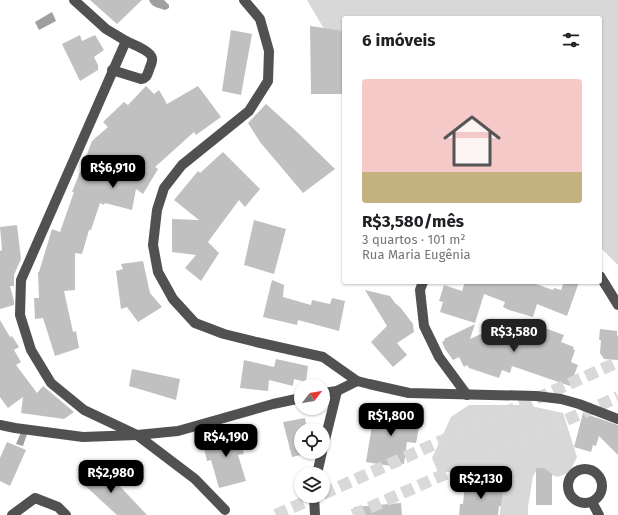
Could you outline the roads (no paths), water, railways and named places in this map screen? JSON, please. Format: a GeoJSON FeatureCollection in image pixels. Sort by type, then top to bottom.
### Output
{"type":"FeatureCollection","features":[{"type":"Feature","properties":{"kind":"street"},"geometry":{"type":"LineString","coordinates":[[74,0],[106,29],[152,55],[147,76],[145,78],[141,79],[112,70]]}},
{"type":"Feature","properties":{"kind":"street"},"geometry":{"type":"LineString","coordinates":[[244,0],[260,19],[269,51],[268,81],[249,111],[182,165],[164,188],[158,210],[153,245],[158,272],[173,299],[195,323],[224,334],[323,357],[357,381],[409,393],[536,396],[561,399],[579,404],[618,419]]}},
{"type":"Feature","properties":{"kind":"street"},"geometry":{"type":"LineString","coordinates":[[126,41],[21,280],[20,315],[30,350],[51,383],[84,410],[137,435],[195,478],[225,510]]}},
{"type":"Feature","properties":{"kind":"street"},"geometry":{"type":"LineString","coordinates":[[602,279],[618,305]]}},
{"type":"Feature","properties":{"kind":"street"},"geometry":{"type":"LineString","coordinates":[[422,284],[420,290],[424,326],[440,357],[467,395]]}},
{"type":"Feature","properties":{"kind":"street"},"geometry":{"type":"LineString","coordinates":[[330,392],[357,381]]}},
{"type":"Feature","properties":{"kind":"street"},"geometry":{"type":"LineString","coordinates":[[329,423],[337,390]]}},
{"type":"Feature","properties":{"kind":"street"},"geometry":{"type":"LineString","coordinates":[[0,425],[83,437],[137,435],[178,431],[294,400]]}},
{"type":"Feature","properties":{"kind":"street"},"geometry":{"type":"LineString","coordinates":[[12,515],[35,498],[58,507],[66,515]]}},
{"type":"Feature","properties":{"kind":"street"},"geometry":{"type":"LineString","coordinates":[[592,502],[599,515]]}},
{"type":"Feature","properties":{"kind":"street"},"geometry":{"type":"LineString","coordinates":[[314,503],[315,515]]}},
{"type":"Feature","properties":{"kind":"tunnel"},"geometry":{"type":"LineString","coordinates":[[330,491],[618,362]]}},
{"type":"Feature","properties":{"kind":"tunnel"},"geometry":{"type":"LineString","coordinates":[[353,515],[618,397]]}},
{"type":"Feature","properties":{"kind":"tunnel"},"geometry":{"type":"LineString","coordinates":[[276,515],[303,503]]}}]}
